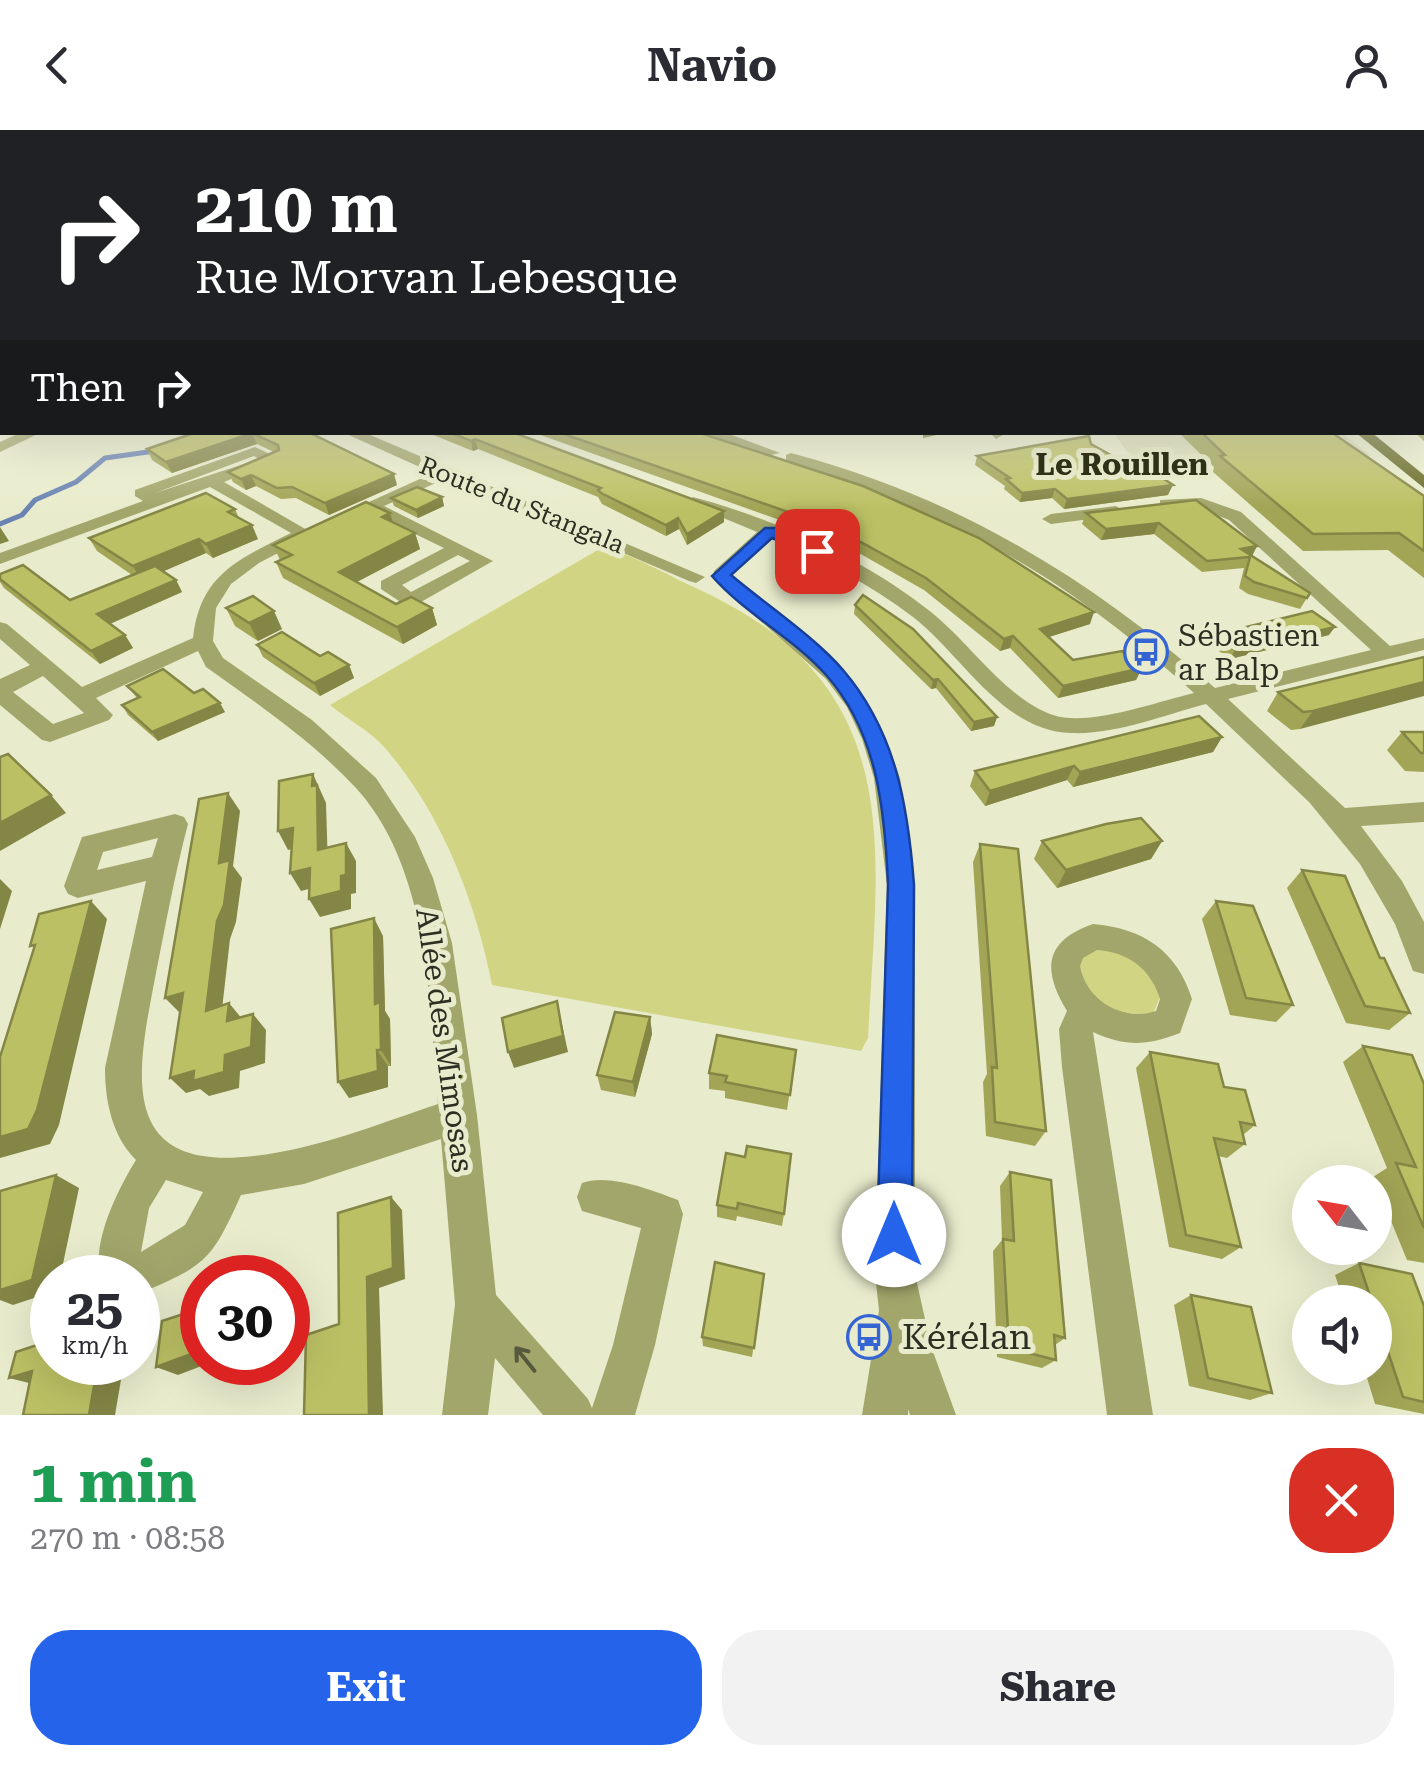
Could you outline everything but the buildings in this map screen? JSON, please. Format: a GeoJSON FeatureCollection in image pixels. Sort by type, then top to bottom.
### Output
{"type":"FeatureCollection","features":[{"type":"Feature","properties":{"kind":"main road"},"geometry":{"type":"LineString","coordinates":[[1351,435],[1402,466]]}},
{"type":"Feature","properties":{"kind":"main road"},"geometry":{"type":"LineString","coordinates":[[1366,435],[1424,483]]}},
{"type":"Feature","properties":{"kind":"street"},"geometry":{"type":"LineString","coordinates":[[0,448],[28,435]]}},
{"type":"Feature","properties":{"kind":"street","name":"Route du Stangala"},"geometry":{"type":"LineString","coordinates":[[356,435],[650,558],[714,579],[801,640],[835,672],[870,725],[887,770],[898,831],[901,885],[894,1197],[898,1308],[887,1415]]}},
{"type":"Feature","properties":{"kind":"street"},"geometry":{"type":"LineString","coordinates":[[721,435],[780,449],[924,504],[1008,545],[1114,613],[1210,694],[1339,818],[1384,876],[1404,911],[1424,962]]}},
{"type":"Feature","properties":{"kind":"street"},"geometry":{"type":"LineString","coordinates":[[0,560],[272,459],[256,450],[141,492],[157,501]]}},
{"type":"Feature","properties":{"kind":"street"},"geometry":{"type":"LineString","coordinates":[[80,696],[202,641],[206,608],[224,580],[252,559],[446,473]]}},
{"type":"Feature","properties":{"kind":"street"},"geometry":{"type":"LineString","coordinates":[[211,481],[306,534]]}},
{"type":"Feature","properties":{"kind":"street"},"geometry":{"type":"LineString","coordinates":[[679,497],[824,555],[910,606],[950,638],[1018,708],[1035,718],[1077,727],[1424,644]]}},
{"type":"Feature","properties":{"kind":"street"},"geometry":{"type":"LineString","coordinates":[[1051,519],[1194,502],[1227,511],[1385,652]]}},
{"type":"Feature","properties":{"kind":"street"},"geometry":{"type":"LineString","coordinates":[[371,506],[458,548]]}},
{"type":"Feature","properties":{"kind":"street"},"geometry":{"type":"LineString","coordinates":[[714,579],[770,532]]}},
{"type":"Feature","properties":{"kind":"street"},"geometry":{"type":"LineString","coordinates":[[0,578],[77,549],[61,536]]}},
{"type":"Feature","properties":{"kind":"street"},"geometry":{"type":"LineString","coordinates":[[0,628],[102,715],[50,734],[1,694],[6,685],[45,667]]}},
{"type":"Feature","properties":{"kind":"street","name":"Allée des Mimosas"},"geometry":{"type":"LineString","coordinates":[[202,641],[214,662],[304,726],[367,784],[401,838],[419,878],[437,944],[476,1304],[464,1415]]}},
{"type":"Feature","properties":{"kind":"street"},"geometry":{"type":"LineString","coordinates":[[1339,818],[1424,812]]}},
{"type":"Feature","properties":{"kind":"street"},"geometry":{"type":"LineString","coordinates":[[163,866],[124,1057],[124,1098],[130,1119],[158,1158],[182,1171],[230,1175],[282,1170],[458,1115]]}},
{"type":"Feature","properties":{"kind":"street"},"geometry":{"type":"LineString","coordinates":[[1084,1009],[1076,1028],[1079,1067],[1130,1415]]}},
{"type":"Feature","properties":{"kind":"street"},"geometry":{"type":"LineString","coordinates":[[158,1158],[131,1202],[118,1267],[136,1274],[184,1255],[204,1239],[230,1175]]}},
{"type":"Feature","properties":{"kind":"street"},"geometry":{"type":"LineString","coordinates":[[596,1197],[664,1214],[634,1345],[612,1415]]}},
{"type":"Feature","properties":{"kind":"street"},"geometry":{"type":"LineString","coordinates":[[476,1304],[572,1415]]}},
{"type":"Feature","properties":{"kind":"street","name":"Route du Stangala"},"geometry":{"type":"LineString","coordinates":[[898,1308],[933,1415]]}},
{"type":"Feature","properties":{"kind":"street"},"geometry":{"type":"LineString","coordinates":[[887,1415],[907,1407],[933,1415]]}},
{"type":"Feature","properties":{"kind":"shaded area"},"geometry":{"type":"Polygon","coordinates":[[[1115,435],[1345,435],[1372,456],[1182,458],[1151,463],[1127,452],[1115,435]]]}},
{"type":"Feature","properties":{"kind":"green space"},"geometry":{"type":"Polygon","coordinates":[[[603,547],[700,590],[768,629],[816,674],[848,723],[866,778],[874,837],[868,1038],[861,1051],[492,985],[466,890],[423,800],[379,742],[330,705],[603,547]]]}},
{"type":"Feature","properties":{"kind":"green space"},"geometry":{"type":"Polygon","coordinates":[[[1106,947],[1136,956],[1162,992],[1153,1014],[1109,1013],[1077,978],[1082,955],[1106,947]]]}},
{"type":"Feature","properties":{"kind":"waterway"},"geometry":{"type":"LineString","coordinates":[[0,524],[22,515],[35,500],[76,482],[105,458],[155,451]]}},
{"type":"Feature","properties":{"kind":"place","name":"Sébastien ar Balp"},"geometry":{"type":"Point","coordinates":[1146,652]}},
{"type":"Feature","properties":{"kind":"place","name":"Kérélan"},"geometry":{"type":"Point","coordinates":[869,1337]}},
{"type":"Feature","properties":{"kind":"district","name":"Le Rouillen"},"geometry":{"type":"Point","coordinates":[1122,464]}},
{"type":"Feature","properties":{"kind":"route"},"geometry":{"type":"LineString","coordinates":[[817,551],[770,532],[721,576],[835,672],[870,725],[887,770],[898,831],[901,885],[894,1235]]}}]}
